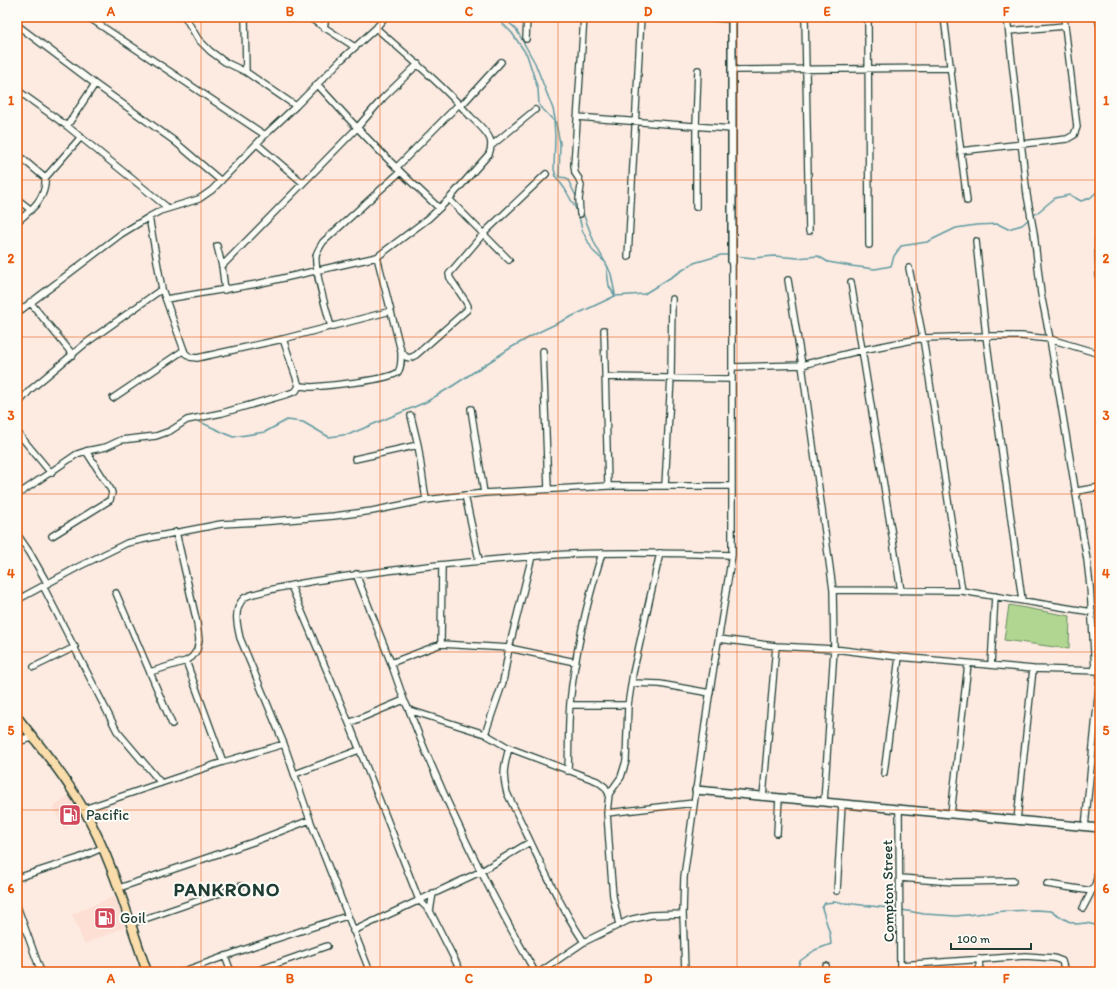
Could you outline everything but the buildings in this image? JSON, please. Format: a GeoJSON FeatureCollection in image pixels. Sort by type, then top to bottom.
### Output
{"type":"FeatureCollection","features":[{"type":"Feature","properties":{"kind":"main road"},"geometry":{"type":"LineString","coordinates":[[17,717],[52,760],[84,809],[119,888],[147,972]]}},
{"type":"Feature","properties":{"kind":"street"},"geometry":{"type":"LineString","coordinates":[[88,17],[96,19],[265,135]]}},
{"type":"Feature","properties":{"kind":"street"},"geometry":{"type":"LineString","coordinates":[[185,17],[198,39],[210,51],[225,62],[246,72],[296,106]]}},
{"type":"Feature","properties":{"kind":"street"},"geometry":{"type":"LineString","coordinates":[[245,17],[246,72]]}},
{"type":"Feature","properties":{"kind":"street"},"geometry":{"type":"LineString","coordinates":[[308,17],[355,47]]}},
{"type":"Feature","properties":{"kind":"street"},"geometry":{"type":"LineString","coordinates":[[324,28],[326,17]]}},
{"type":"Feature","properties":{"kind":"street"},"geometry":{"type":"LineString","coordinates":[[17,313],[121,234],[149,217],[168,208],[199,199],[212,190],[265,135],[376,28],[385,17]]}},
{"type":"Feature","properties":{"kind":"street"},"geometry":{"type":"LineString","coordinates":[[526,39],[527,17]]}},
{"type":"Feature","properties":{"kind":"street"},"geometry":{"type":"LineString","coordinates":[[580,214],[579,193],[581,186],[574,169],[584,17]]}},
{"type":"Feature","properties":{"kind":"street"},"geometry":{"type":"LineString","coordinates":[[628,257],[641,17]]}},
{"type":"Feature","properties":{"kind":"street"},"geometry":{"type":"LineString","coordinates":[[685,972],[683,914],[684,877],[710,693],[732,555],[732,18],[700,17]]}},
{"type":"Feature","properties":{"kind":"street"},"geometry":{"type":"LineString","coordinates":[[805,17],[809,231]]}},
{"type":"Feature","properties":{"kind":"street"},"geometry":{"type":"LineString","coordinates":[[868,17],[869,245]]}},
{"type":"Feature","properties":{"kind":"street"},"geometry":{"type":"LineString","coordinates":[[944,17],[967,201]]}},
{"type":"Feature","properties":{"kind":"street"},"geometry":{"type":"LineString","coordinates":[[719,639],[776,646],[834,649],[1032,670],[1097,670],[1087,560],[1077,491],[1042,294],[1034,233],[1027,195],[1007,17]]}},
{"type":"Feature","properties":{"kind":"street"},"geometry":{"type":"LineString","coordinates":[[960,151],[1067,139],[1074,136],[1077,127],[1064,17]]}},
{"type":"Feature","properties":{"kind":"street"},"geometry":{"type":"LineString","coordinates":[[17,25],[95,84],[174,140],[221,181]]}},
{"type":"Feature","properties":{"kind":"street"},"geometry":{"type":"LineString","coordinates":[[1009,31],[1065,26]]}},
{"type":"Feature","properties":{"kind":"street"},"geometry":{"type":"LineString","coordinates":[[166,298],[225,290],[377,257],[429,218],[449,199],[489,154],[491,146],[490,139],[485,132],[418,64],[376,28]]}},
{"type":"Feature","properties":{"kind":"street"},"geometry":{"type":"LineString","coordinates":[[396,168],[501,62]]}},
{"type":"Feature","properties":{"kind":"street"},"geometry":{"type":"LineString","coordinates":[[222,266],[356,128],[383,98],[418,64]]}},
{"type":"Feature","properties":{"kind":"street"},"geometry":{"type":"LineString","coordinates":[[732,70],[950,68]]}},
{"type":"Feature","properties":{"kind":"street"},"geometry":{"type":"LineString","coordinates":[[696,207],[698,70]]}},
{"type":"Feature","properties":{"kind":"street"},"geometry":{"type":"LineString","coordinates":[[67,126],[95,84]]}},
{"type":"Feature","properties":{"kind":"street"},"geometry":{"type":"LineString","coordinates":[[317,84],[356,128],[439,208]]}},
{"type":"Feature","properties":{"kind":"street"},"geometry":{"type":"LineString","coordinates":[[17,90],[82,137],[168,208]]}},
{"type":"Feature","properties":{"kind":"street"},"geometry":{"type":"LineString","coordinates":[[491,146],[535,110]]}},
{"type":"Feature","properties":{"kind":"street"},"geometry":{"type":"LineString","coordinates":[[578,117],[732,129]]}},
{"type":"Feature","properties":{"kind":"street"},"geometry":{"type":"LineString","coordinates":[[44,178],[82,137]]}},
{"type":"Feature","properties":{"kind":"street"},"geometry":{"type":"LineString","coordinates":[[256,144],[303,182]]}},
{"type":"Feature","properties":{"kind":"street"},"geometry":{"type":"LineString","coordinates":[[17,154],[44,178],[46,186],[43,194],[31,210],[17,222]]}},
{"type":"Feature","properties":{"kind":"street"},"geometry":{"type":"LineString","coordinates":[[331,327],[317,271],[316,258],[318,250],[323,242],[400,172]]}},
{"type":"Feature","properties":{"kind":"street"},"geometry":{"type":"LineString","coordinates":[[401,351],[406,357],[410,358],[416,355],[467,310],[468,306],[466,302],[448,274],[484,233],[546,174]]}},
{"type":"Feature","properties":{"kind":"street"},"geometry":{"type":"LineString","coordinates":[[17,199],[31,210]]}},
{"type":"Feature","properties":{"kind":"street"},"geometry":{"type":"LineString","coordinates":[[449,199],[509,260]]}},
{"type":"Feature","properties":{"kind":"street"},"geometry":{"type":"LineString","coordinates":[[149,217],[162,289],[185,353],[190,357],[196,358],[283,339],[391,311]]}},
{"type":"Feature","properties":{"kind":"street"},"geometry":{"type":"LineString","coordinates":[[1098,239],[1100,301]]}},
{"type":"Feature","properties":{"kind":"street"},"geometry":{"type":"LineString","coordinates":[[976,241],[986,336],[1022,600]]}},
{"type":"Feature","properties":{"kind":"street"},"geometry":{"type":"LineString","coordinates":[[217,246],[222,266],[225,290]]}},
{"type":"Feature","properties":{"kind":"street"},"geometry":{"type":"LineString","coordinates":[[17,495],[77,454],[86,451],[106,447],[121,440],[156,436],[170,431],[187,420],[222,413],[288,394],[296,390],[299,386],[320,386],[391,377],[400,369],[401,351],[377,257]]}},
{"type":"Feature","properties":{"kind":"street"},"geometry":{"type":"LineString","coordinates":[[909,268],[923,338],[962,591]]}},
{"type":"Feature","properties":{"kind":"street"},"geometry":{"type":"LineString","coordinates":[[788,280],[802,365],[833,590],[834,649],[824,802]]}},
{"type":"Feature","properties":{"kind":"street"},"geometry":{"type":"LineString","coordinates":[[851,282],[901,591]]}},
{"type":"Feature","properties":{"kind":"street"},"geometry":{"type":"LineString","coordinates":[[17,405],[30,390],[86,343],[162,289]]}},
{"type":"Feature","properties":{"kind":"street"},"geometry":{"type":"LineString","coordinates":[[665,486],[671,378],[672,299]]}},
{"type":"Feature","properties":{"kind":"street"},"geometry":{"type":"LineString","coordinates":[[30,302],[73,355]]}},
{"type":"Feature","properties":{"kind":"street"},"geometry":{"type":"LineString","coordinates":[[604,330],[608,486]]}},
{"type":"Feature","properties":{"kind":"street"},"geometry":{"type":"LineString","coordinates":[[732,366],[802,365],[862,350],[923,338],[1020,336],[1050,339],[1100,354]]}},
{"type":"Feature","properties":{"kind":"street"},"geometry":{"type":"LineString","coordinates":[[283,339],[299,386]]}},
{"type":"Feature","properties":{"kind":"street"},"geometry":{"type":"LineString","coordinates":[[113,398],[184,350]]}},
{"type":"Feature","properties":{"kind":"street"},"geometry":{"type":"LineString","coordinates":[[544,352],[548,489]]}},
{"type":"Feature","properties":{"kind":"street"},"geometry":{"type":"LineString","coordinates":[[605,377],[731,378]]}},
{"type":"Feature","properties":{"kind":"street"},"geometry":{"type":"LineString","coordinates":[[471,409],[484,493]]}},
{"type":"Feature","properties":{"kind":"street"},"geometry":{"type":"LineString","coordinates":[[411,416],[418,445],[426,500]]}},
{"type":"Feature","properties":{"kind":"street"},"geometry":{"type":"LineString","coordinates":[[17,432],[51,473]]}},
{"type":"Feature","properties":{"kind":"street"},"geometry":{"type":"LineString","coordinates":[[355,459],[418,445]]}},
{"type":"Feature","properties":{"kind":"street"},"geometry":{"type":"LineString","coordinates":[[52,536],[110,500],[112,497],[111,490],[86,451]]}},
{"type":"Feature","properties":{"kind":"street"},"geometry":{"type":"LineString","coordinates":[[17,600],[109,551],[127,544],[176,532],[221,524],[334,516],[372,511],[426,500],[484,493],[608,486],[732,486]]}},
{"type":"Feature","properties":{"kind":"street"},"geometry":{"type":"LineString","coordinates":[[1077,491],[1100,487]]}},
{"type":"Feature","properties":{"kind":"street"},"geometry":{"type":"LineString","coordinates":[[465,495],[479,560]]}},
{"type":"Feature","properties":{"kind":"street"},"geometry":{"type":"LineString","coordinates":[[150,672],[186,661],[195,653],[199,640],[197,623],[176,532]]}},
{"type":"Feature","properties":{"kind":"street"},"geometry":{"type":"LineString","coordinates":[[17,534],[30,553],[74,647],[117,731],[161,783]]}},
{"type":"Feature","properties":{"kind":"street"},"geometry":{"type":"LineString","coordinates":[[370,972],[310,820],[284,744],[240,638],[236,621],[240,603],[246,597],[291,586],[356,574],[479,560],[602,553],[732,555]]}},
{"type":"Feature","properties":{"kind":"street"},"geometry":{"type":"LineString","coordinates":[[568,771],[570,705],[575,662],[591,590],[602,553]]}},
{"type":"Feature","properties":{"kind":"street"},"geometry":{"type":"LineString","coordinates":[[608,794],[621,777],[626,760],[628,705],[637,652],[660,553]]}},
{"type":"Feature","properties":{"kind":"street"},"geometry":{"type":"LineString","coordinates":[[485,734],[503,682],[509,648],[532,556]]}},
{"type":"Feature","properties":{"kind":"street"},"geometry":{"type":"LineString","coordinates":[[441,644],[442,565]]}},
{"type":"Feature","properties":{"kind":"street"},"geometry":{"type":"LineString","coordinates":[[356,574],[404,700],[435,772],[480,872],[535,972]]}},
{"type":"Feature","properties":{"kind":"street"},"geometry":{"type":"LineString","coordinates":[[291,586],[349,722],[418,900],[430,911],[461,972]]}},
{"type":"Feature","properties":{"kind":"street"},"geometry":{"type":"LineString","coordinates":[[833,590],[962,591],[1092,612]]}},
{"type":"Feature","properties":{"kind":"street"},"geometry":{"type":"LineString","coordinates":[[116,593],[172,724]]}},
{"type":"Feature","properties":{"kind":"street"},"geometry":{"type":"LineString","coordinates":[[991,665],[995,596]]}},
{"type":"Feature","properties":{"kind":"street"},"geometry":{"type":"LineString","coordinates":[[391,663],[441,644],[509,648],[575,662]]}},
{"type":"Feature","properties":{"kind":"street"},"geometry":{"type":"LineString","coordinates":[[763,797],[776,646]]}},
{"type":"Feature","properties":{"kind":"street"},"geometry":{"type":"LineString","coordinates":[[34,667],[74,647]]}},
{"type":"Feature","properties":{"kind":"street"},"geometry":{"type":"LineString","coordinates":[[884,773],[899,657]]}},
{"type":"Feature","properties":{"kind":"street"},"geometry":{"type":"LineString","coordinates":[[186,661],[223,762]]}},
{"type":"Feature","properties":{"kind":"street"},"geometry":{"type":"LineString","coordinates":[[951,814],[968,664]]}},
{"type":"Feature","properties":{"kind":"street"},"geometry":{"type":"LineString","coordinates":[[1017,820],[1032,670]]}},
{"type":"Feature","properties":{"kind":"street"},"geometry":{"type":"LineString","coordinates":[[1085,827],[1100,676]]}},
{"type":"Feature","properties":{"kind":"street"},"geometry":{"type":"LineString","coordinates":[[632,683],[660,684],[710,693]]}},
{"type":"Feature","properties":{"kind":"street"},"geometry":{"type":"LineString","coordinates":[[349,722],[404,700]]}},
{"type":"Feature","properties":{"kind":"street"},"geometry":{"type":"LineString","coordinates":[[570,705],[628,705]]}},
{"type":"Feature","properties":{"kind":"street"},"geometry":{"type":"LineString","coordinates":[[409,710],[485,734],[509,748],[597,781],[605,787],[608,794],[607,813],[613,896],[619,925]]}},
{"type":"Feature","properties":{"kind":"street"},"geometry":{"type":"LineString","coordinates":[[17,741],[33,737]]}},
{"type":"Feature","properties":{"kind":"street"},"geometry":{"type":"LineString","coordinates":[[84,809],[223,762],[284,744]]}},
{"type":"Feature","properties":{"kind":"street"},"geometry":{"type":"LineString","coordinates":[[509,748],[504,765],[504,779],[507,793],[569,920],[584,942]]}},
{"type":"Feature","properties":{"kind":"street"},"geometry":{"type":"LineString","coordinates":[[294,774],[359,750]]}},
{"type":"Feature","properties":{"kind":"street"},"geometry":{"type":"LineString","coordinates":[[696,790],[1100,828]]}},
{"type":"Feature","properties":{"kind":"street"},"geometry":{"type":"LineString","coordinates":[[777,832],[779,798]]}},
{"type":"Feature","properties":{"kind":"street"},"geometry":{"type":"LineString","coordinates":[[607,813],[694,803]]}},
{"type":"Feature","properties":{"kind":"street"},"geometry":{"type":"LineString","coordinates":[[837,891],[842,804]]}},
{"type":"Feature","properties":{"kind":"street","name":"Compton Street"},"geometry":{"type":"LineString","coordinates":[[899,809],[900,972]]}},
{"type":"Feature","properties":{"kind":"street"},"geometry":{"type":"LineString","coordinates":[[119,888],[253,842],[310,820]]}},
{"type":"Feature","properties":{"kind":"street"},"geometry":{"type":"LineString","coordinates":[[353,932],[480,872],[530,842]]}},
{"type":"Feature","properties":{"kind":"street"},"geometry":{"type":"LineString","coordinates":[[17,878],[79,858],[102,848]]}},
{"type":"Feature","properties":{"kind":"street"},"geometry":{"type":"LineString","coordinates":[[1083,908],[1096,887],[1100,851]]}},
{"type":"Feature","properties":{"kind":"street"},"geometry":{"type":"LineString","coordinates":[[900,878],[954,882],[1013,881]]}},
{"type":"Feature","properties":{"kind":"street"},"geometry":{"type":"LineString","coordinates":[[1047,884],[1096,887]]}},
{"type":"Feature","properties":{"kind":"street"},"geometry":{"type":"LineString","coordinates":[[130,924],[241,886]]}},
{"type":"Feature","properties":{"kind":"street"},"geometry":{"type":"LineString","coordinates":[[430,911],[433,893]]}},
{"type":"Feature","properties":{"kind":"street"},"geometry":{"type":"LineString","coordinates":[[17,906],[41,972]]}},
{"type":"Feature","properties":{"kind":"street"},"geometry":{"type":"LineString","coordinates":[[542,972],[584,942],[629,920],[651,915],[683,914]]}},
{"type":"Feature","properties":{"kind":"street"},"geometry":{"type":"LineString","coordinates":[[181,972],[347,916]]}},
{"type":"Feature","properties":{"kind":"street"},"geometry":{"type":"LineString","coordinates":[[253,972],[327,946]]}},
{"type":"Feature","properties":{"kind":"street"},"geometry":{"type":"LineString","coordinates":[[225,956],[231,972]]}},
{"type":"Feature","properties":{"kind":"street"},"geometry":{"type":"LineString","coordinates":[[900,965],[1025,956],[1054,958],[1062,961],[1065,972]]}},
{"type":"Feature","properties":{"kind":"street"},"geometry":{"type":"LineString","coordinates":[[979,959],[980,972]]}},
{"type":"Feature","properties":{"kind":"shaded area"},"geometry":{"type":"Polygon","coordinates":[[[70,794],[83,817],[65,830],[53,808],[70,794]]]}},
{"type":"Feature","properties":{"kind":"shaded area"},"geometry":{"type":"Polygon","coordinates":[[[115,896],[126,927],[84,944],[72,914],[115,896]]]}},
{"type":"Feature","properties":{"kind":"green space"},"geometry":{"type":"Polygon","coordinates":[[[1009,605],[1070,616],[1069,649],[1004,640],[1009,605]]]}},
{"type":"Feature","properties":{"kind":"waterway"},"geometry":{"type":"LineString","coordinates":[[496,17],[512,33],[527,55],[538,89],[539,105],[554,121],[554,169],[556,177],[565,189],[577,211]]}},
{"type":"Feature","properties":{"kind":"waterway"},"geometry":{"type":"LineString","coordinates":[[503,17],[516,29],[535,63],[553,109],[560,143],[559,177],[567,178],[577,198]]}},
{"type":"Feature","properties":{"kind":"waterway"},"geometry":{"type":"LineString","coordinates":[[1094,17],[1100,40]]}},
{"type":"Feature","properties":{"kind":"waterway"},"geometry":{"type":"LineString","coordinates":[[1032,217],[1055,198],[1070,195],[1081,201],[1090,198],[1100,189]]}},
{"type":"Feature","properties":{"kind":"waterway"},"geometry":{"type":"LineString","coordinates":[[582,211],[595,244],[605,262]]}},
{"type":"Feature","properties":{"kind":"waterway"},"geometry":{"type":"LineString","coordinates":[[579,216],[582,230],[593,251],[606,263],[609,286],[615,296]]}},
{"type":"Feature","properties":{"kind":"waterway"},"geometry":{"type":"LineString","coordinates":[[735,256],[754,258],[774,256],[798,258],[818,256],[828,262],[875,269],[891,266],[894,256],[901,246],[927,242],[956,228],[998,224],[1008,229],[1022,225],[1029,219]]}},
{"type":"Feature","properties":{"kind":"waterway"},"geometry":{"type":"LineString","coordinates":[[198,421],[233,437],[265,432],[287,420],[303,422],[329,437],[350,434],[426,402],[512,347],[541,331],[615,296],[644,294],[694,263],[721,255],[729,255]]}},
{"type":"Feature","properties":{"kind":"waterway"},"geometry":{"type":"LineString","coordinates":[[607,265],[611,274],[615,294]]}},
{"type":"Feature","properties":{"kind":"waterway"},"geometry":{"type":"LineString","coordinates":[[796,972],[800,961],[815,950],[831,944],[830,934],[822,908],[825,903],[835,902],[898,909]]}},
{"type":"Feature","properties":{"kind":"waterway"},"geometry":{"type":"LineString","coordinates":[[902,910],[924,914],[956,916],[1005,911],[1051,911],[1076,924],[1086,923],[1100,926]]}},
{"type":"Feature","properties":{"kind":"place","name":"Pacific"},"geometry":{"type":"Point","coordinates":[70,815]}},
{"type":"Feature","properties":{"kind":"place","name":"Goil"},"geometry":{"type":"Point","coordinates":[105,918]}},
{"type":"Feature","properties":{"kind":"district","name":"PANKRONO"},"geometry":{"type":"Point","coordinates":[227,889]}}]}
